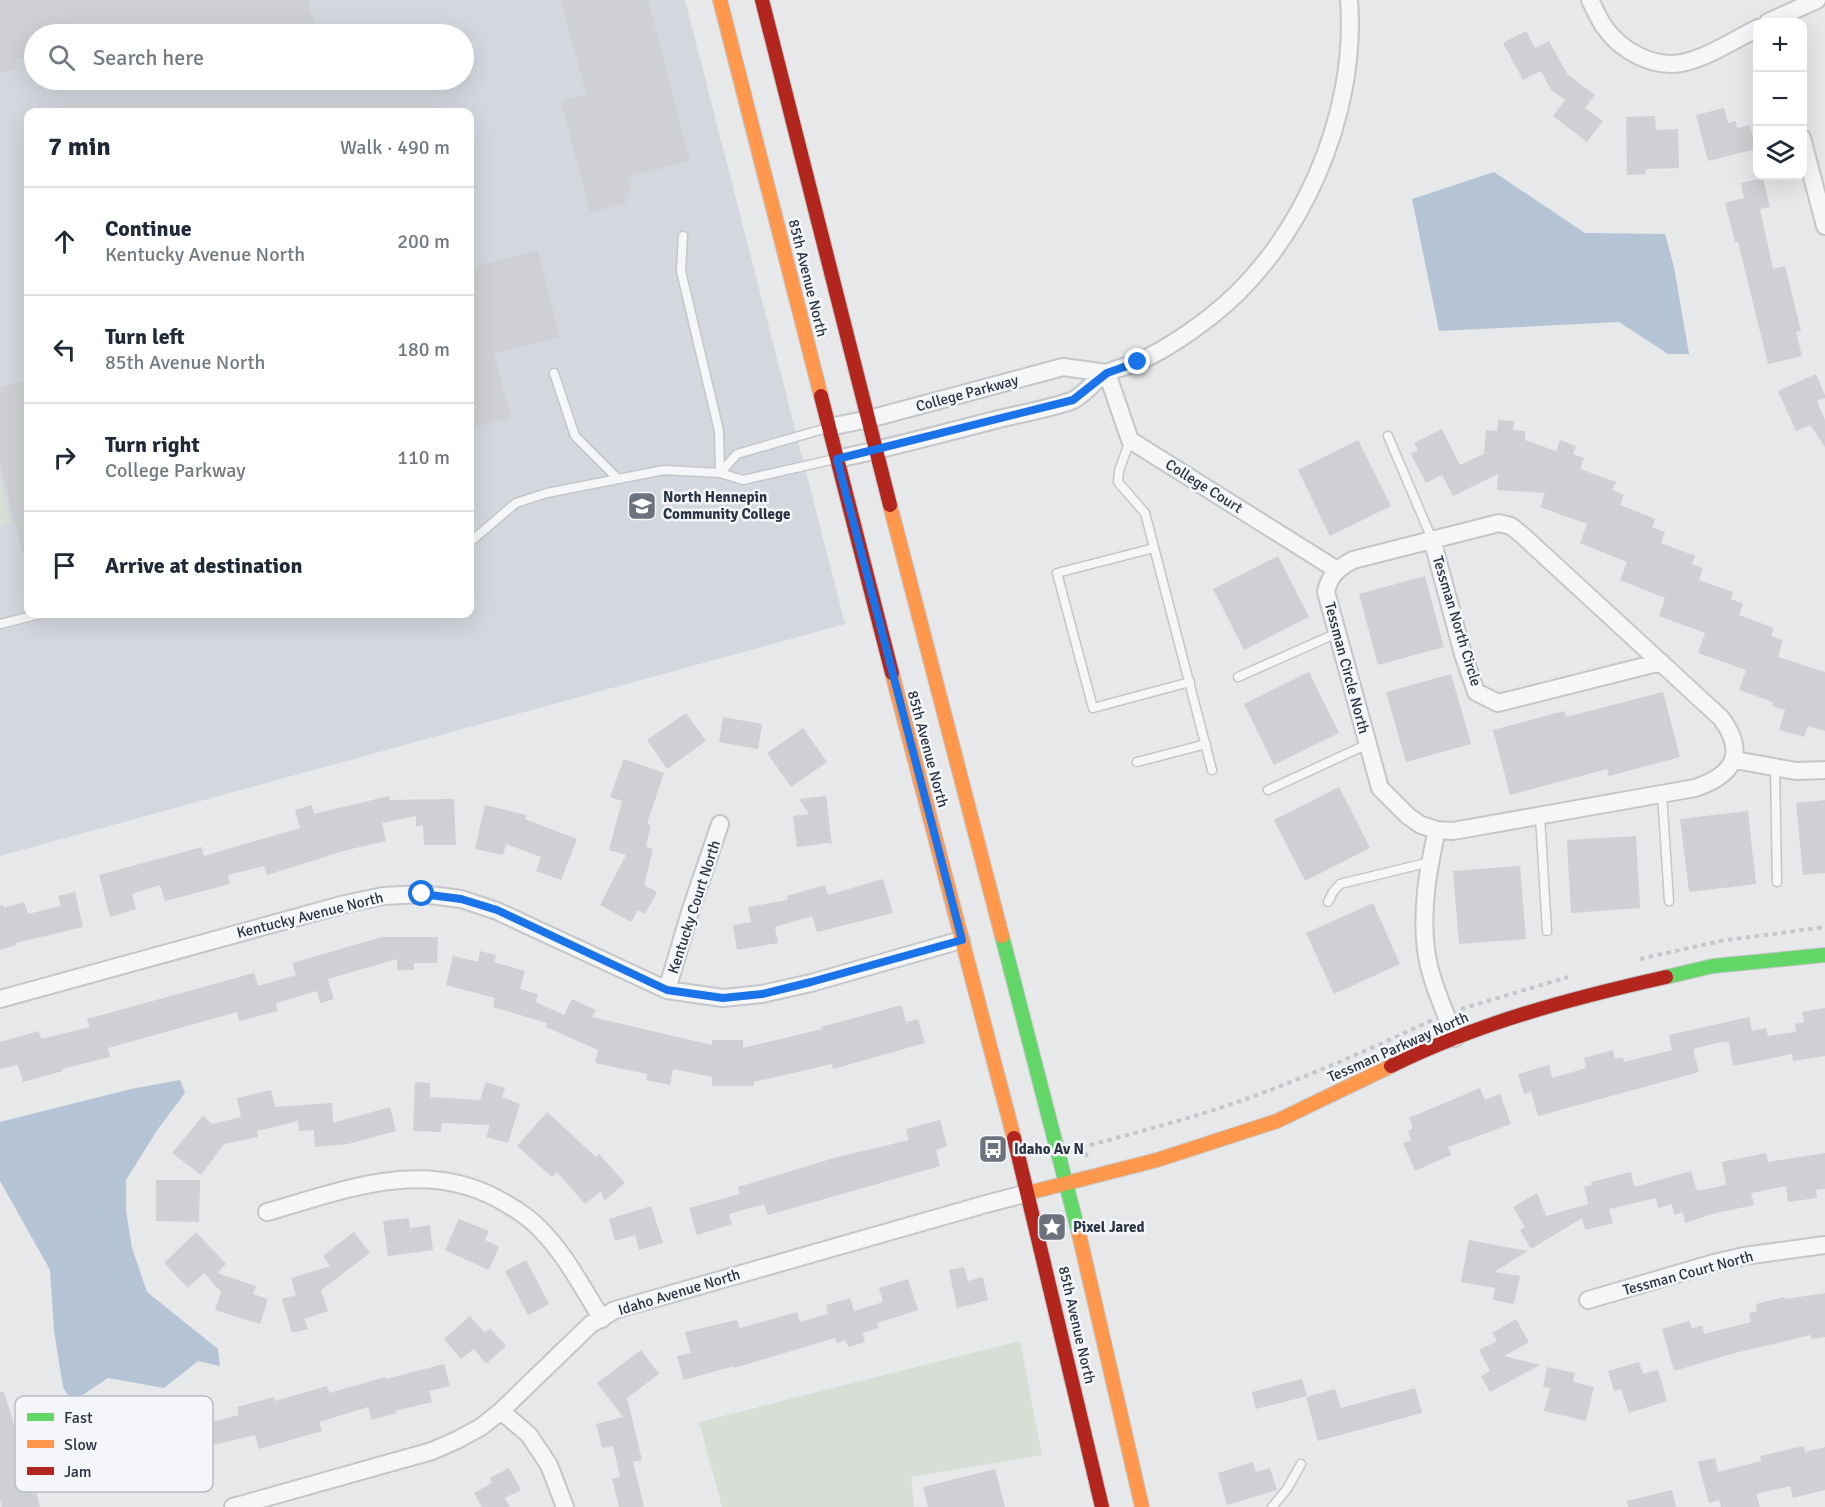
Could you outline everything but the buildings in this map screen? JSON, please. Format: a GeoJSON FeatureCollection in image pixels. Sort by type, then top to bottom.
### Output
{"type":"FeatureCollection","features":[{"type":"Feature","properties":{"kind":"main road","name":"85th Avenue North"},"geometry":{"type":"LineString","coordinates":[[720,0],[1028,1193],[1101,1507]]}},
{"type":"Feature","properties":{"kind":"main road","name":"85th Avenue North"},"geometry":{"type":"LineString","coordinates":[[762,0],[945,720],[1067,1183],[1104,1334],[1142,1507]]}},
{"type":"Feature","properties":{"kind":"main road"},"geometry":{"type":"LineString","coordinates":[[790,59],[790,110]]}},
{"type":"Feature","properties":{"kind":"main road","name":"Tessman Parkway North"},"geometry":{"type":"LineString","coordinates":[[1028,1193],[1156,1160],[1277,1121],[1414,1054],[1502,1020],[1588,996],[1713,966],[1825,955]]}},
{"type":"Feature","properties":{"kind":"street","name":"College Parkway"},"geometry":{"type":"LineString","coordinates":[[837,459],[1073,400],[1107,373],[1138,362],[1175,341],[1210,317],[1246,286],[1280,244],[1305,201],[1323,157],[1340,108],[1348,61],[1349,0]]}},
{"type":"Feature","properties":{"kind":"street"},"geometry":{"type":"LineString","coordinates":[[1590,0],[1603,25],[1618,42],[1636,56],[1659,64],[1684,62],[1706,55],[1753,31]]}},
{"type":"Feature","properties":{"kind":"street"},"geometry":{"type":"LineString","coordinates":[[1779,18],[1817,0]]}},
{"type":"Feature","properties":{"kind":"street"},"geometry":{"type":"LineString","coordinates":[[1807,154],[1825,226]]}},
{"type":"Feature","properties":{"kind":"street","name":"College Parkway"},"geometry":{"type":"LineString","coordinates":[[829,428],[1063,367],[1107,373]]}},
{"type":"Feature","properties":{"kind":"street"},"geometry":{"type":"LineString","coordinates":[[1107,373],[1130,440]]}},
{"type":"Feature","properties":{"kind":"street","name":"College Court"},"geometry":{"type":"LineString","coordinates":[[1130,440],[1337,570]]}},
{"type":"Feature","properties":{"kind":"street"},"geometry":{"type":"LineString","coordinates":[[1337,570],[1353,560],[1432,539],[1499,523],[1511,526],[1726,724],[1731,731],[1735,746],[1735,760],[1796,771],[1825,770]]}},
{"type":"Feature","properties":{"kind":"street","name":"Tessman North Circle"},"geometry":{"type":"LineString","coordinates":[[1432,539],[1463,654],[1476,692],[1498,703],[1661,662]]}},
{"type":"Feature","properties":{"kind":"street","name":"Tessman Circle North"},"geometry":{"type":"LineString","coordinates":[[1337,570],[1329,580],[1326,592],[1380,788],[1408,816],[1421,825],[1437,830],[1454,831],[1695,788],[1712,782],[1735,760]]}},
{"type":"Feature","properties":{"kind":"street","name":"Kentucky Court North"},"geometry":{"type":"LineString","coordinates":[[667,990],[691,909],[720,825]]}},
{"type":"Feature","properties":{"kind":"street"},"geometry":{"type":"LineString","coordinates":[[1437,830],[1430,862],[1425,909],[1426,950],[1434,982],[1455,1038]]}},
{"type":"Feature","properties":{"kind":"street","name":"Kentucky Avenue North"},"geometry":{"type":"LineString","coordinates":[[0,999],[345,904],[383,896],[422,894],[461,899],[497,910],[667,990],[723,998],[762,994],[821,980],[962,940]]}},
{"type":"Feature","properties":{"kind":"street"},"geometry":{"type":"LineString","coordinates":[[267,1212],[369,1183],[406,1179],[443,1179],[479,1189],[512,1207],[540,1229],[564,1257],[602,1319]]}},
{"type":"Feature","properties":{"kind":"street","name":"Idaho Avenue North"},"geometry":{"type":"LineString","coordinates":[[233,1507],[432,1451],[481,1427],[501,1411],[591,1324],[615,1310],[1028,1193]]}},
{"type":"Feature","properties":{"kind":"street","name":"Tessman Court North"},"geometry":{"type":"LineString","coordinates":[[1588,1300],[1744,1256],[1825,1245]]}},
{"type":"Feature","properties":{"kind":"street"},"geometry":{"type":"LineString","coordinates":[[501,1411],[528,1435],[549,1465],[565,1507]]}},
{"type":"Feature","properties":{"kind":"lane"},"geometry":{"type":"LineString","coordinates":[[683,236],[681,271],[719,431],[720,473]]}},
{"type":"Feature","properties":{"kind":"lane"},"geometry":{"type":"LineString","coordinates":[[554,373],[574,436],[618,479]]}},
{"type":"Feature","properties":{"kind":"lane"},"geometry":{"type":"LineString","coordinates":[[720,473],[736,454],[829,428]]}},
{"type":"Feature","properties":{"kind":"lane"},"geometry":{"type":"LineString","coordinates":[[1388,436],[1432,539]]}},
{"type":"Feature","properties":{"kind":"lane"},"geometry":{"type":"LineString","coordinates":[[1130,440],[1119,471],[1118,482],[1145,513],[1212,770]]}},
{"type":"Feature","properties":{"kind":"lane"},"geometry":{"type":"LineString","coordinates":[[474,539],[516,503],[547,493],[664,470],[720,473],[743,480],[837,459]]}},
{"type":"Feature","properties":{"kind":"lane"},"geometry":{"type":"LineString","coordinates":[[1154,548],[1057,573],[1092,708],[1190,682]]}},
{"type":"Feature","properties":{"kind":"lane"},"geometry":{"type":"LineString","coordinates":[[0,624],[24,618]]}},
{"type":"Feature","properties":{"kind":"lane"},"geometry":{"type":"LineString","coordinates":[[1238,676],[1337,633]]}},
{"type":"Feature","properties":{"kind":"lane"},"geometry":{"type":"LineString","coordinates":[[1137,762],[1206,744]]}},
{"type":"Feature","properties":{"kind":"lane"},"geometry":{"type":"LineString","coordinates":[[1268,790],[1368,744]]}},
{"type":"Feature","properties":{"kind":"lane"},"geometry":{"type":"LineString","coordinates":[[1775,767],[1777,882]]}},
{"type":"Feature","properties":{"kind":"lane"},"geometry":{"type":"LineString","coordinates":[[1662,794],[1669,901]]}},
{"type":"Feature","properties":{"kind":"lane"},"geometry":{"type":"LineString","coordinates":[[1540,816],[1547,931]]}},
{"type":"Feature","properties":{"kind":"lane"},"geometry":{"type":"LineString","coordinates":[[1328,902],[1340,884],[1430,862]]}},
{"type":"Feature","properties":{"kind":"lane"},"geometry":{"type":"LineString","coordinates":[[1272,1507],[1287,1489],[1302,1464]]}},
{"type":"Feature","properties":{"kind":"path"},"geometry":{"type":"LineString","coordinates":[[1083,1147],[1245,1099],[1359,1053],[1435,1018]]}},
{"type":"Feature","properties":{"kind":"shaded area","name":"North Hennepin Community College"},"geometry":{"type":"Polygon","coordinates":[[[0,0],[685,0],[845,624],[0,856],[0,0]]]}},
{"type":"Feature","properties":{"kind":"shaded area"},"geometry":{"type":"Polygon","coordinates":[[[0,479],[12,524],[0,527],[0,479]]]}},
{"type":"Feature","properties":{"kind":"shaded area"},"geometry":{"type":"Polygon","coordinates":[[[1020,1341],[1042,1455],[911,1477],[914,1507],[722,1507],[699,1422],[1020,1341]]]}},
{"type":"Feature","properties":{"kind":"water"},"geometry":{"type":"Polygon","coordinates":[[[1494,172],[1585,233],[1665,234],[1674,267],[1689,354],[1668,354],[1619,322],[1439,331],[1412,199],[1494,172]]]}},
{"type":"Feature","properties":{"kind":"water"},"geometry":{"type":"Polygon","coordinates":[[[180,1080],[185,1093],[158,1129],[126,1180],[126,1211],[132,1248],[147,1292],[218,1349],[220,1366],[198,1361],[164,1388],[108,1378],[81,1396],[68,1396],[63,1387],[54,1331],[50,1270],[0,1181],[0,1122],[131,1089],[180,1080]]]}},
{"type":"Feature","properties":{"kind":"traffic: fast"},"geometry":{"type":"LineString","coordinates":[[1002,936],[1079,1234]]}},
{"type":"Feature","properties":{"kind":"traffic: fast"},"geometry":{"type":"LineString","coordinates":[[1666,977],[1713,966],[1825,955]]}},
{"type":"Feature","properties":{"kind":"traffic: slow"},"geometry":{"type":"LineString","coordinates":[[720,0],[821,396]]}},
{"type":"Feature","properties":{"kind":"traffic: slow"},"geometry":{"type":"LineString","coordinates":[[890,505],[1002,936]]}},
{"type":"Feature","properties":{"kind":"traffic: slow"},"geometry":{"type":"LineString","coordinates":[[892,673],[1014,1138]]}},
{"type":"Feature","properties":{"kind":"traffic: slow"},"geometry":{"type":"LineString","coordinates":[[1028,1193],[1157,1160],[1277,1121],[1391,1066]]}},
{"type":"Feature","properties":{"kind":"traffic: slow"},"geometry":{"type":"LineString","coordinates":[[1079,1234],[1142,1507]]}},
{"type":"Feature","properties":{"kind":"traffic: jam"},"geometry":{"type":"LineString","coordinates":[[762,0],[890,505]]}},
{"type":"Feature","properties":{"kind":"traffic: jam"},"geometry":{"type":"LineString","coordinates":[[821,396],[892,673]]}},
{"type":"Feature","properties":{"kind":"traffic: jam"},"geometry":{"type":"LineString","coordinates":[[1391,1066],[1491,1024],[1561,1003],[1666,977]]}},
{"type":"Feature","properties":{"kind":"traffic: jam"},"geometry":{"type":"LineString","coordinates":[[1014,1138],[1102,1507]]}},
{"type":"Feature","properties":{"kind":"place","name":"North Hennepin Community College"},"geometry":{"type":"Point","coordinates":[642,506]}},
{"type":"Feature","properties":{"kind":"place","name":"Idaho Av N"},"geometry":{"type":"Point","coordinates":[993,1149]}},
{"type":"Feature","properties":{"kind":"place","name":"Pixel Jared"},"geometry":{"type":"Point","coordinates":[1052,1227]}},
{"type":"Feature","properties":{"kind":"route"},"geometry":{"type":"LineString","coordinates":[[422,894],[461,899],[497,910],[667,990],[723,998],[762,994],[962,940],[837,459],[1073,400],[1107,373],[1138,362]]}}]}
